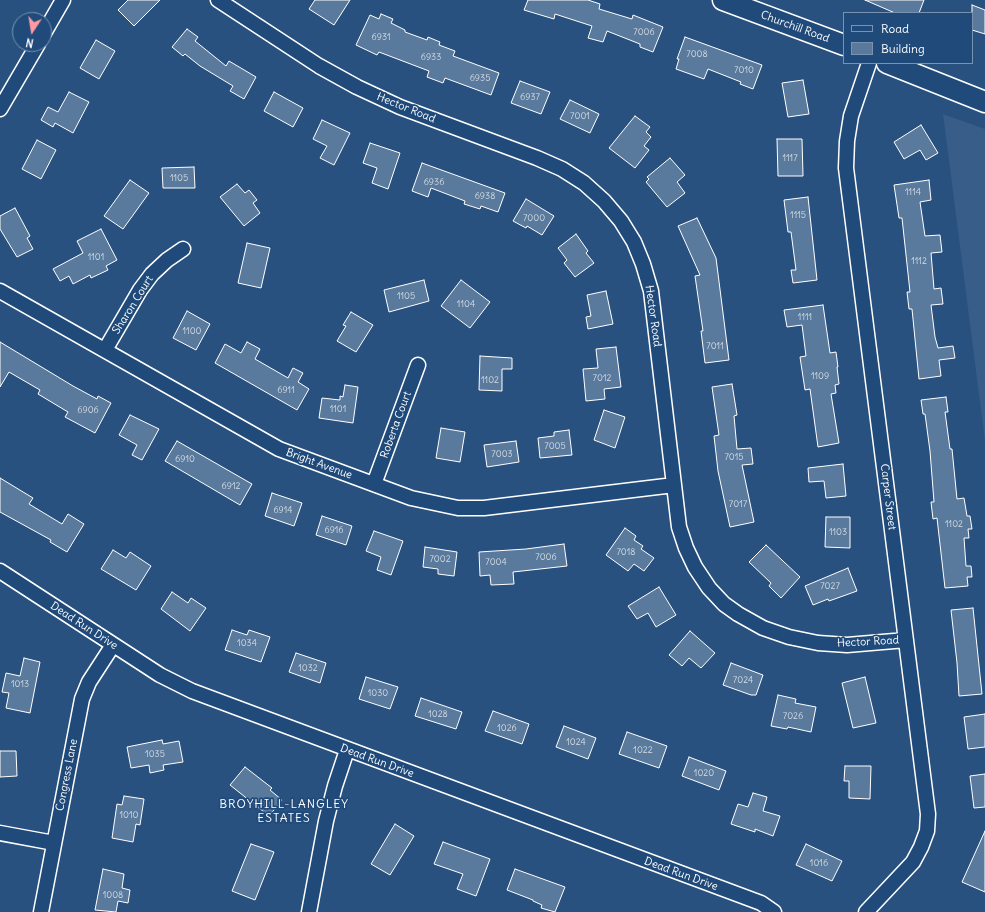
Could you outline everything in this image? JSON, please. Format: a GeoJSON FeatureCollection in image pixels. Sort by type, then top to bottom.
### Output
{"type":"FeatureCollection","features":[{"type":"Feature","properties":{"kind":"street"},"geometry":{"type":"LineString","coordinates":[[52,19],[63,0]]}},
{"type":"Feature","properties":{"kind":"street","name":"Hector Road"},"geometry":{"type":"LineString","coordinates":[[218,0],[319,66],[356,87],[400,107],[550,164],[584,183],[604,201],[621,221],[634,242],[643,264],[651,291],[679,527],[686,548],[695,567],[709,588],[724,604],[738,614],[763,628],[789,637],[818,643],[847,645],[906,640]]}},
{"type":"Feature","properties":{"kind":"street","name":"Churchill Road"},"geometry":{"type":"LineString","coordinates":[[723,0],[843,45]]}},
{"type":"Feature","properties":{"kind":"street"},"geometry":{"type":"LineString","coordinates":[[0,109],[33,52]]}},
{"type":"Feature","properties":{"kind":"street","name":"Carper Street"},"geometry":{"type":"LineString","coordinates":[[866,912],[912,862],[921,848],[927,831],[928,814],[846,168],[847,141],[851,116],[869,64]]}},
{"type":"Feature","properties":{"kind":"street"},"geometry":{"type":"LineString","coordinates":[[890,64],[985,102]]}},
{"type":"Feature","properties":{"kind":"street","name":"Sharon Court"},"geometry":{"type":"LineString","coordinates":[[105,350],[140,290],[152,274],[167,260],[183,249]]}},
{"type":"Feature","properties":{"kind":"street","name":"Bright Avenue"},"geometry":{"type":"LineString","coordinates":[[0,291],[279,449],[374,484],[434,504],[458,508],[484,508],[674,485]]}},
{"type":"Feature","properties":{"kind":"street","name":"Roberta Court"},"geometry":{"type":"LineString","coordinates":[[374,484],[418,365]]}},
{"type":"Feature","properties":{"kind":"street","name":"Dead Run Drive"},"geometry":{"type":"LineString","coordinates":[[0,571],[160,675],[192,691],[761,904],[774,912]]}},
{"type":"Feature","properties":{"kind":"street","name":"Congress Lane"},"geometry":{"type":"LineString","coordinates":[[41,912],[82,699],[89,682],[113,645]]}},
{"type":"Feature","properties":{"kind":"street"},"geometry":{"type":"LineString","coordinates":[[309,912],[326,821],[335,786],[347,750]]}},
{"type":"Feature","properties":{"kind":"street"},"geometry":{"type":"LineString","coordinates":[[0,833],[54,843]]}},
{"type":"Feature","properties":{"kind":"shaded area"},"geometry":{"type":"Polygon","coordinates":[[[943,114],[985,129],[985,441],[943,114]]]}},
{"type":"Feature","properties":{"kind":"building"},"geometry":{"type":"Polygon","coordinates":[[[128,0],[160,0],[134,26],[118,10],[128,0]]]}},
{"type":"Feature","properties":{"kind":"building"},"geometry":{"type":"Polygon","coordinates":[[[315,0],[350,0],[334,25],[309,9],[315,0]]]}},
{"type":"Feature","properties":{"kind":"building"},"geometry":{"type":"Polygon","coordinates":[[[528,0],[588,0],[600,4],[599,9],[632,19],[633,15],[663,27],[653,52],[640,47],[640,44],[607,31],[603,42],[588,38],[592,26],[555,14],[554,19],[524,10],[528,0]]]}},
{"type":"Feature","properties":{"kind":"building"},"geometry":{"type":"Polygon","coordinates":[[[865,0],[924,0],[919,12],[893,12],[865,0]]]}},
{"type":"Feature","properties":{"kind":"building"},"geometry":{"type":"Polygon","coordinates":[[[972,5],[985,10],[985,34],[973,30],[972,5]]]}},
{"type":"Feature","properties":{"kind":"building"},"geometry":{"type":"Polygon","coordinates":[[[381,14],[393,19],[391,23],[405,30],[405,32],[427,40],[428,37],[440,42],[439,45],[455,51],[453,56],[499,73],[491,95],[445,78],[443,83],[427,77],[429,71],[379,52],[377,55],[356,45],[370,15],[379,19],[381,14]]]}},
{"type":"Feature","properties":{"kind":"building"},"geometry":{"type":"Polygon","coordinates":[[[187,29],[198,37],[195,41],[226,66],[229,61],[256,77],[244,99],[230,91],[233,86],[200,66],[185,54],[183,56],[172,47],[187,29]]]}},
{"type":"Feature","properties":{"kind":"building"},"geometry":{"type":"Polygon","coordinates":[[[685,37],[762,65],[753,89],[740,84],[741,82],[708,69],[704,79],[676,69],[679,59],[677,59],[685,37]]]}},
{"type":"Feature","properties":{"kind":"building"},"geometry":{"type":"Polygon","coordinates":[[[96,40],[115,51],[99,79],[80,68],[96,40]]]}},
{"type":"Feature","properties":{"kind":"building"},"geometry":{"type":"Polygon","coordinates":[[[803,80],[809,114],[788,117],[782,83],[803,80]]]}},
{"type":"Feature","properties":{"kind":"building"},"geometry":{"type":"Polygon","coordinates":[[[520,81],[550,92],[541,114],[511,103],[520,81]]]}},
{"type":"Feature","properties":{"kind":"building"},"geometry":{"type":"Polygon","coordinates":[[[69,92],[89,102],[73,133],[55,123],[53,127],[41,120],[48,107],[58,112],[69,92]]]}},
{"type":"Feature","properties":{"kind":"building"},"geometry":{"type":"Polygon","coordinates":[[[274,92],[303,108],[293,127],[264,111],[274,92]]]}},
{"type":"Feature","properties":{"kind":"building"},"geometry":{"type":"Polygon","coordinates":[[[570,100],[599,114],[590,133],[560,119],[570,100]]]}},
{"type":"Feature","properties":{"kind":"building"},"geometry":{"type":"Polygon","coordinates":[[[635,116],[650,127],[646,132],[651,137],[644,146],[649,150],[635,168],[609,148],[635,116]]]}},
{"type":"Feature","properties":{"kind":"building"},"geometry":{"type":"Polygon","coordinates":[[[322,120],[350,133],[334,165],[320,158],[327,146],[313,139],[322,120]]]}},
{"type":"Feature","properties":{"kind":"building"},"geometry":{"type":"Polygon","coordinates":[[[921,125],[938,153],[926,160],[920,150],[904,159],[894,142],[921,125]]]}},
{"type":"Feature","properties":{"kind":"building"},"geometry":{"type":"Polygon","coordinates":[[[777,139],[802,139],[803,176],[778,176],[777,139]]]}},
{"type":"Feature","properties":{"kind":"building"},"geometry":{"type":"Polygon","coordinates":[[[37,140],[56,150],[41,179],[22,169],[37,140]]]}},
{"type":"Feature","properties":{"kind":"building"},"geometry":{"type":"Polygon","coordinates":[[[370,143],[400,153],[388,189],[372,183],[377,168],[363,163],[370,143]]]}},
{"type":"Feature","properties":{"kind":"building"},"geometry":{"type":"Polygon","coordinates":[[[670,158],[685,175],[677,182],[685,193],[667,207],[646,182],[649,179],[647,177],[670,158]]]}},
{"type":"Feature","properties":{"kind":"building"},"geometry":{"type":"Polygon","coordinates":[[[422,163],[505,193],[498,212],[481,206],[480,209],[464,204],[465,201],[431,188],[428,197],[412,191],[422,163]]]}},
{"type":"Feature","properties":{"kind":"building"},"geometry":{"type":"Polygon","coordinates":[[[194,167],[195,188],[163,188],[162,168],[194,167]]]}},
{"type":"Feature","properties":{"kind":"building"},"geometry":{"type":"Polygon","coordinates":[[[130,180],[149,193],[123,229],[104,216],[130,180]]]}},
{"type":"Feature","properties":{"kind":"building"},"geometry":{"type":"Polygon","coordinates":[[[929,180],[931,200],[920,202],[925,236],[940,235],[942,252],[931,253],[934,289],[941,288],[943,304],[931,305],[935,337],[938,348],[953,346],[955,358],[939,360],[941,376],[919,379],[912,309],[909,309],[907,292],[910,292],[902,218],[899,218],[894,185],[929,180]]]}},
{"type":"Feature","properties":{"kind":"building"},"geometry":{"type":"Polygon","coordinates":[[[237,184],[245,193],[249,190],[257,200],[253,203],[260,213],[244,226],[220,197],[237,184]]]}},
{"type":"Feature","properties":{"kind":"building"},"geometry":{"type":"Polygon","coordinates":[[[808,197],[817,280],[793,283],[791,270],[796,270],[791,232],[788,232],[784,200],[808,197]]]}},
{"type":"Feature","properties":{"kind":"building"},"geometry":{"type":"Polygon","coordinates":[[[526,199],[554,216],[542,235],[527,226],[526,228],[513,221],[526,199]]]}},
{"type":"Feature","properties":{"kind":"building"},"geometry":{"type":"Polygon","coordinates":[[[15,208],[30,236],[27,238],[33,249],[17,257],[0,229],[0,216],[15,208]]]}},
{"type":"Feature","properties":{"kind":"building"},"geometry":{"type":"Polygon","coordinates":[[[697,218],[716,258],[729,360],[705,363],[701,331],[703,331],[695,276],[700,275],[678,226],[697,218]]]}},
{"type":"Feature","properties":{"kind":"building"},"geometry":{"type":"Polygon","coordinates":[[[101,229],[117,260],[106,266],[108,270],[91,278],[90,275],[73,284],[69,276],[60,281],[53,269],[83,253],[77,241],[101,229]]]}},
{"type":"Feature","properties":{"kind":"building"},"geometry":{"type":"Polygon","coordinates":[[[576,234],[588,251],[586,253],[594,263],[575,277],[564,263],[567,260],[558,248],[576,234]]]}},
{"type":"Feature","properties":{"kind":"building"},"geometry":{"type":"Polygon","coordinates":[[[247,243],[270,248],[261,288],[238,283],[247,243]]]}},
{"type":"Feature","properties":{"kind":"building"},"geometry":{"type":"Polygon","coordinates":[[[424,280],[429,301],[389,312],[384,290],[424,280]]]}},
{"type":"Feature","properties":{"kind":"building"},"geometry":{"type":"Polygon","coordinates":[[[461,280],[490,302],[470,328],[441,306],[461,280]]]}},
{"type":"Feature","properties":{"kind":"building"},"geometry":{"type":"Polygon","coordinates":[[[606,291],[613,324],[588,329],[586,317],[591,316],[587,295],[606,291]]]}},
{"type":"Feature","properties":{"kind":"building"},"geometry":{"type":"Polygon","coordinates":[[[823,305],[830,353],[836,352],[838,367],[839,384],[835,385],[836,393],[831,394],[839,443],[818,447],[810,389],[805,390],[800,357],[806,356],[802,325],[787,327],[784,310],[823,305]]]}},
{"type":"Feature","properties":{"kind":"building"},"geometry":{"type":"Polygon","coordinates":[[[187,311],[210,324],[196,350],[173,338],[187,311]]]}},
{"type":"Feature","properties":{"kind":"building"},"geometry":{"type":"Polygon","coordinates":[[[351,312],[373,325],[356,352],[337,341],[346,326],[343,325],[351,312]]]}},
{"type":"Feature","properties":{"kind":"building"},"geometry":{"type":"Polygon","coordinates":[[[0,342],[73,386],[97,399],[98,396],[111,403],[95,433],[65,417],[68,412],[38,394],[40,390],[9,372],[0,387],[0,342]]]}},
{"type":"Feature","properties":{"kind":"building"},"geometry":{"type":"Polygon","coordinates":[[[247,342],[260,349],[255,359],[288,378],[293,368],[303,373],[298,382],[309,389],[297,410],[215,363],[225,344],[241,353],[247,342]]]}},
{"type":"Feature","properties":{"kind":"building"},"geometry":{"type":"Polygon","coordinates":[[[616,347],[621,387],[604,389],[605,399],[586,401],[583,369],[598,368],[596,349],[616,347]]]}},
{"type":"Feature","properties":{"kind":"building"},"geometry":{"type":"Polygon","coordinates":[[[480,356],[512,358],[512,369],[502,369],[502,391],[479,390],[480,356]]]}},
{"type":"Feature","properties":{"kind":"building"},"geometry":{"type":"Polygon","coordinates":[[[732,384],[737,415],[734,416],[737,449],[751,448],[753,464],[742,465],[754,522],[730,527],[718,471],[714,436],[719,435],[712,387],[732,384]]]}},
{"type":"Feature","properties":{"kind":"building"},"geometry":{"type":"Polygon","coordinates":[[[345,385],[358,387],[353,423],[319,418],[322,398],[340,400],[340,396],[343,397],[345,385]]]}},
{"type":"Feature","properties":{"kind":"building"},"geometry":{"type":"Polygon","coordinates":[[[946,397],[948,412],[945,412],[950,449],[952,449],[957,499],[964,498],[967,516],[970,516],[972,529],[968,529],[969,538],[964,538],[966,566],[971,566],[972,577],[967,577],[968,586],[945,588],[937,518],[933,519],[931,502],[934,502],[930,451],[925,414],[923,414],[921,400],[946,397]]]}},
{"type":"Feature","properties":{"kind":"building"},"geometry":{"type":"Polygon","coordinates":[[[604,410],[625,417],[615,448],[594,440],[604,410]]]}},
{"type":"Feature","properties":{"kind":"building"},"geometry":{"type":"Polygon","coordinates":[[[130,415],[159,429],[142,460],[132,455],[137,445],[119,435],[130,415]]]}},
{"type":"Feature","properties":{"kind":"building"},"geometry":{"type":"Polygon","coordinates":[[[441,428],[465,432],[460,462],[436,458],[441,428]]]}},
{"type":"Feature","properties":{"kind":"building"},"geometry":{"type":"Polygon","coordinates":[[[569,430],[572,455],[540,458],[538,438],[554,436],[554,432],[569,430]]]}},
{"type":"Feature","properties":{"kind":"building"},"geometry":{"type":"Polygon","coordinates":[[[177,441],[252,484],[240,505],[165,461],[177,441]]]}},
{"type":"Feature","properties":{"kind":"building"},"geometry":{"type":"Polygon","coordinates":[[[516,441],[519,462],[487,467],[484,445],[516,441]]]}},
{"type":"Feature","properties":{"kind":"building"},"geometry":{"type":"Polygon","coordinates":[[[843,464],[846,496],[826,498],[824,481],[809,482],[808,468],[843,464]]]}},
{"type":"Feature","properties":{"kind":"building"},"geometry":{"type":"Polygon","coordinates":[[[0,478],[33,498],[29,504],[62,524],[68,514],[84,524],[67,552],[50,542],[51,540],[0,512],[0,478]]]}},
{"type":"Feature","properties":{"kind":"building"},"geometry":{"type":"Polygon","coordinates":[[[272,493],[302,503],[294,526],[265,516],[272,493]]]}},
{"type":"Feature","properties":{"kind":"building"},"geometry":{"type":"Polygon","coordinates":[[[322,516],[352,526],[346,545],[316,535],[322,516]]]}},
{"type":"Feature","properties":{"kind":"building"},"geometry":{"type":"Polygon","coordinates":[[[826,517],[850,517],[850,548],[825,547],[826,517]]]}},
{"type":"Feature","properties":{"kind":"building"},"geometry":{"type":"Polygon","coordinates":[[[625,528],[636,536],[634,540],[643,546],[641,549],[654,558],[644,571],[634,564],[628,571],[606,555],[625,528]]]}},
{"type":"Feature","properties":{"kind":"building"},"geometry":{"type":"Polygon","coordinates":[[[374,531],[403,541],[391,575],[377,570],[381,557],[366,551],[374,531]]]}},
{"type":"Feature","properties":{"kind":"building"},"geometry":{"type":"Polygon","coordinates":[[[564,544],[567,566],[513,572],[514,584],[491,585],[490,575],[480,576],[479,552],[526,549],[564,544]]]}},
{"type":"Feature","properties":{"kind":"building"},"geometry":{"type":"Polygon","coordinates":[[[766,545],[800,577],[781,598],[769,586],[771,583],[749,562],[766,545]]]}},
{"type":"Feature","properties":{"kind":"building"},"geometry":{"type":"Polygon","coordinates":[[[425,547],[457,552],[454,576],[438,574],[438,569],[423,567],[425,547]]]}},
{"type":"Feature","properties":{"kind":"building"},"geometry":{"type":"Polygon","coordinates":[[[113,550],[126,558],[130,552],[151,566],[136,590],[101,569],[113,550]]]}},
{"type":"Feature","properties":{"kind":"building"},"geometry":{"type":"Polygon","coordinates":[[[848,568],[857,591],[813,605],[805,586],[848,568]]]}},
{"type":"Feature","properties":{"kind":"building"},"geometry":{"type":"Polygon","coordinates":[[[659,587],[676,615],[656,627],[648,613],[637,619],[628,606],[659,587]]]}},
{"type":"Feature","properties":{"kind":"building"},"geometry":{"type":"Polygon","coordinates":[[[172,592],[188,603],[191,598],[206,608],[190,631],[161,609],[172,592]]]}},
{"type":"Feature","properties":{"kind":"building"},"geometry":{"type":"Polygon","coordinates":[[[973,608],[982,694],[959,696],[951,610],[973,608]]]}},
{"type":"Feature","properties":{"kind":"building"},"geometry":{"type":"Polygon","coordinates":[[[232,630],[247,635],[249,630],[270,637],[261,662],[225,650],[232,630]]]}},
{"type":"Feature","properties":{"kind":"building"},"geometry":{"type":"Polygon","coordinates":[[[690,631],[715,653],[701,668],[689,658],[682,666],[669,655],[690,631]]]}},
{"type":"Feature","properties":{"kind":"building"},"geometry":{"type":"Polygon","coordinates":[[[296,653],[326,663],[320,683],[289,672],[296,653]]]}},
{"type":"Feature","properties":{"kind":"building"},"geometry":{"type":"Polygon","coordinates":[[[24,658],[40,662],[30,713],[6,708],[9,693],[2,692],[6,673],[20,676],[24,658]]]}},
{"type":"Feature","properties":{"kind":"building"},"geometry":{"type":"Polygon","coordinates":[[[731,663],[763,675],[756,695],[751,695],[723,685],[731,663]]]}},
{"type":"Feature","properties":{"kind":"building"},"geometry":{"type":"Polygon","coordinates":[[[366,677],[398,687],[390,709],[359,699],[366,677]]]}},
{"type":"Feature","properties":{"kind":"building"},"geometry":{"type":"Polygon","coordinates":[[[865,677],[876,723],[853,728],[842,683],[865,677]]]}},
{"type":"Feature","properties":{"kind":"building"},"geometry":{"type":"Polygon","coordinates":[[[778,695],[796,699],[795,703],[816,707],[811,732],[788,727],[787,729],[771,726],[778,695]]]}},
{"type":"Feature","properties":{"kind":"building"},"geometry":{"type":"Polygon","coordinates":[[[421,698],[462,712],[456,729],[415,716],[421,698]]]}},
{"type":"Feature","properties":{"kind":"building"},"geometry":{"type":"Polygon","coordinates":[[[493,711],[529,724],[522,744],[485,731],[493,711]]]}},
{"type":"Feature","properties":{"kind":"building"},"geometry":{"type":"Polygon","coordinates":[[[985,714],[985,747],[968,749],[964,717],[985,714]]]}},
{"type":"Feature","properties":{"kind":"building"},"geometry":{"type":"Polygon","coordinates":[[[564,726],[596,738],[588,759],[556,747],[564,726]]]}},
{"type":"Feature","properties":{"kind":"building"},"geometry":{"type":"Polygon","coordinates":[[[627,732],[667,746],[659,768],[619,754],[627,732]]]}},
{"type":"Feature","properties":{"kind":"building"},"geometry":{"type":"Polygon","coordinates":[[[162,740],[163,744],[179,741],[183,762],[163,765],[164,770],[150,773],[149,765],[131,768],[127,747],[162,740]]]}},
{"type":"Feature","properties":{"kind":"building"},"geometry":{"type":"Polygon","coordinates":[[[0,751],[16,751],[17,776],[0,777],[0,751]]]}},
{"type":"Feature","properties":{"kind":"building"},"geometry":{"type":"Polygon","coordinates":[[[689,757],[726,771],[719,790],[682,776],[689,757]]]}},
{"type":"Feature","properties":{"kind":"building"},"geometry":{"type":"Polygon","coordinates":[[[845,766],[871,766],[870,799],[849,798],[849,781],[844,781],[845,766]]]}},
{"type":"Feature","properties":{"kind":"building"},"geometry":{"type":"Polygon","coordinates":[[[245,767],[272,788],[270,790],[282,800],[269,816],[230,785],[245,767]]]}},
{"type":"Feature","properties":{"kind":"building"},"geometry":{"type":"Polygon","coordinates":[[[985,774],[985,807],[974,808],[970,776],[985,774]]]}},
{"type":"Feature","properties":{"kind":"building"},"geometry":{"type":"Polygon","coordinates":[[[753,793],[767,797],[763,811],[780,816],[773,836],[755,829],[755,832],[731,824],[738,804],[748,807],[753,793]]]}},
{"type":"Feature","properties":{"kind":"building"},"geometry":{"type":"Polygon","coordinates":[[[124,796],[144,799],[140,825],[136,824],[133,842],[112,838],[117,804],[122,805],[124,796]]]}},
{"type":"Feature","properties":{"kind":"building"},"geometry":{"type":"Polygon","coordinates":[[[395,824],[414,836],[390,875],[371,864],[395,824]]]}},
{"type":"Feature","properties":{"kind":"building"},"geometry":{"type":"Polygon","coordinates":[[[985,831],[985,892],[962,882],[985,831]]]}},
{"type":"Feature","properties":{"kind":"building"},"geometry":{"type":"Polygon","coordinates":[[[443,842],[490,859],[476,896],[457,889],[463,874],[434,864],[443,842]]]}},
{"type":"Feature","properties":{"kind":"building"},"geometry":{"type":"Polygon","coordinates":[[[251,844],[274,852],[255,900],[232,891],[251,844]]]}},
{"type":"Feature","properties":{"kind":"building"},"geometry":{"type":"Polygon","coordinates":[[[806,844],[842,861],[832,881],[796,865],[806,844]]]}},
{"type":"Feature","properties":{"kind":"building"},"geometry":{"type":"Polygon","coordinates":[[[103,869],[124,874],[122,888],[130,890],[128,903],[118,901],[116,912],[95,910],[103,869]]]}},
{"type":"Feature","properties":{"kind":"building"},"geometry":{"type":"Polygon","coordinates":[[[515,869],[565,887],[555,912],[541,908],[542,905],[533,900],[507,890],[515,869]]]}},
{"type":"Feature","properties":{"kind":"district","name":"BROYHILL-LANGLEY ESTATES"},"geometry":{"type":"Point","coordinates":[284,812]}}]}
